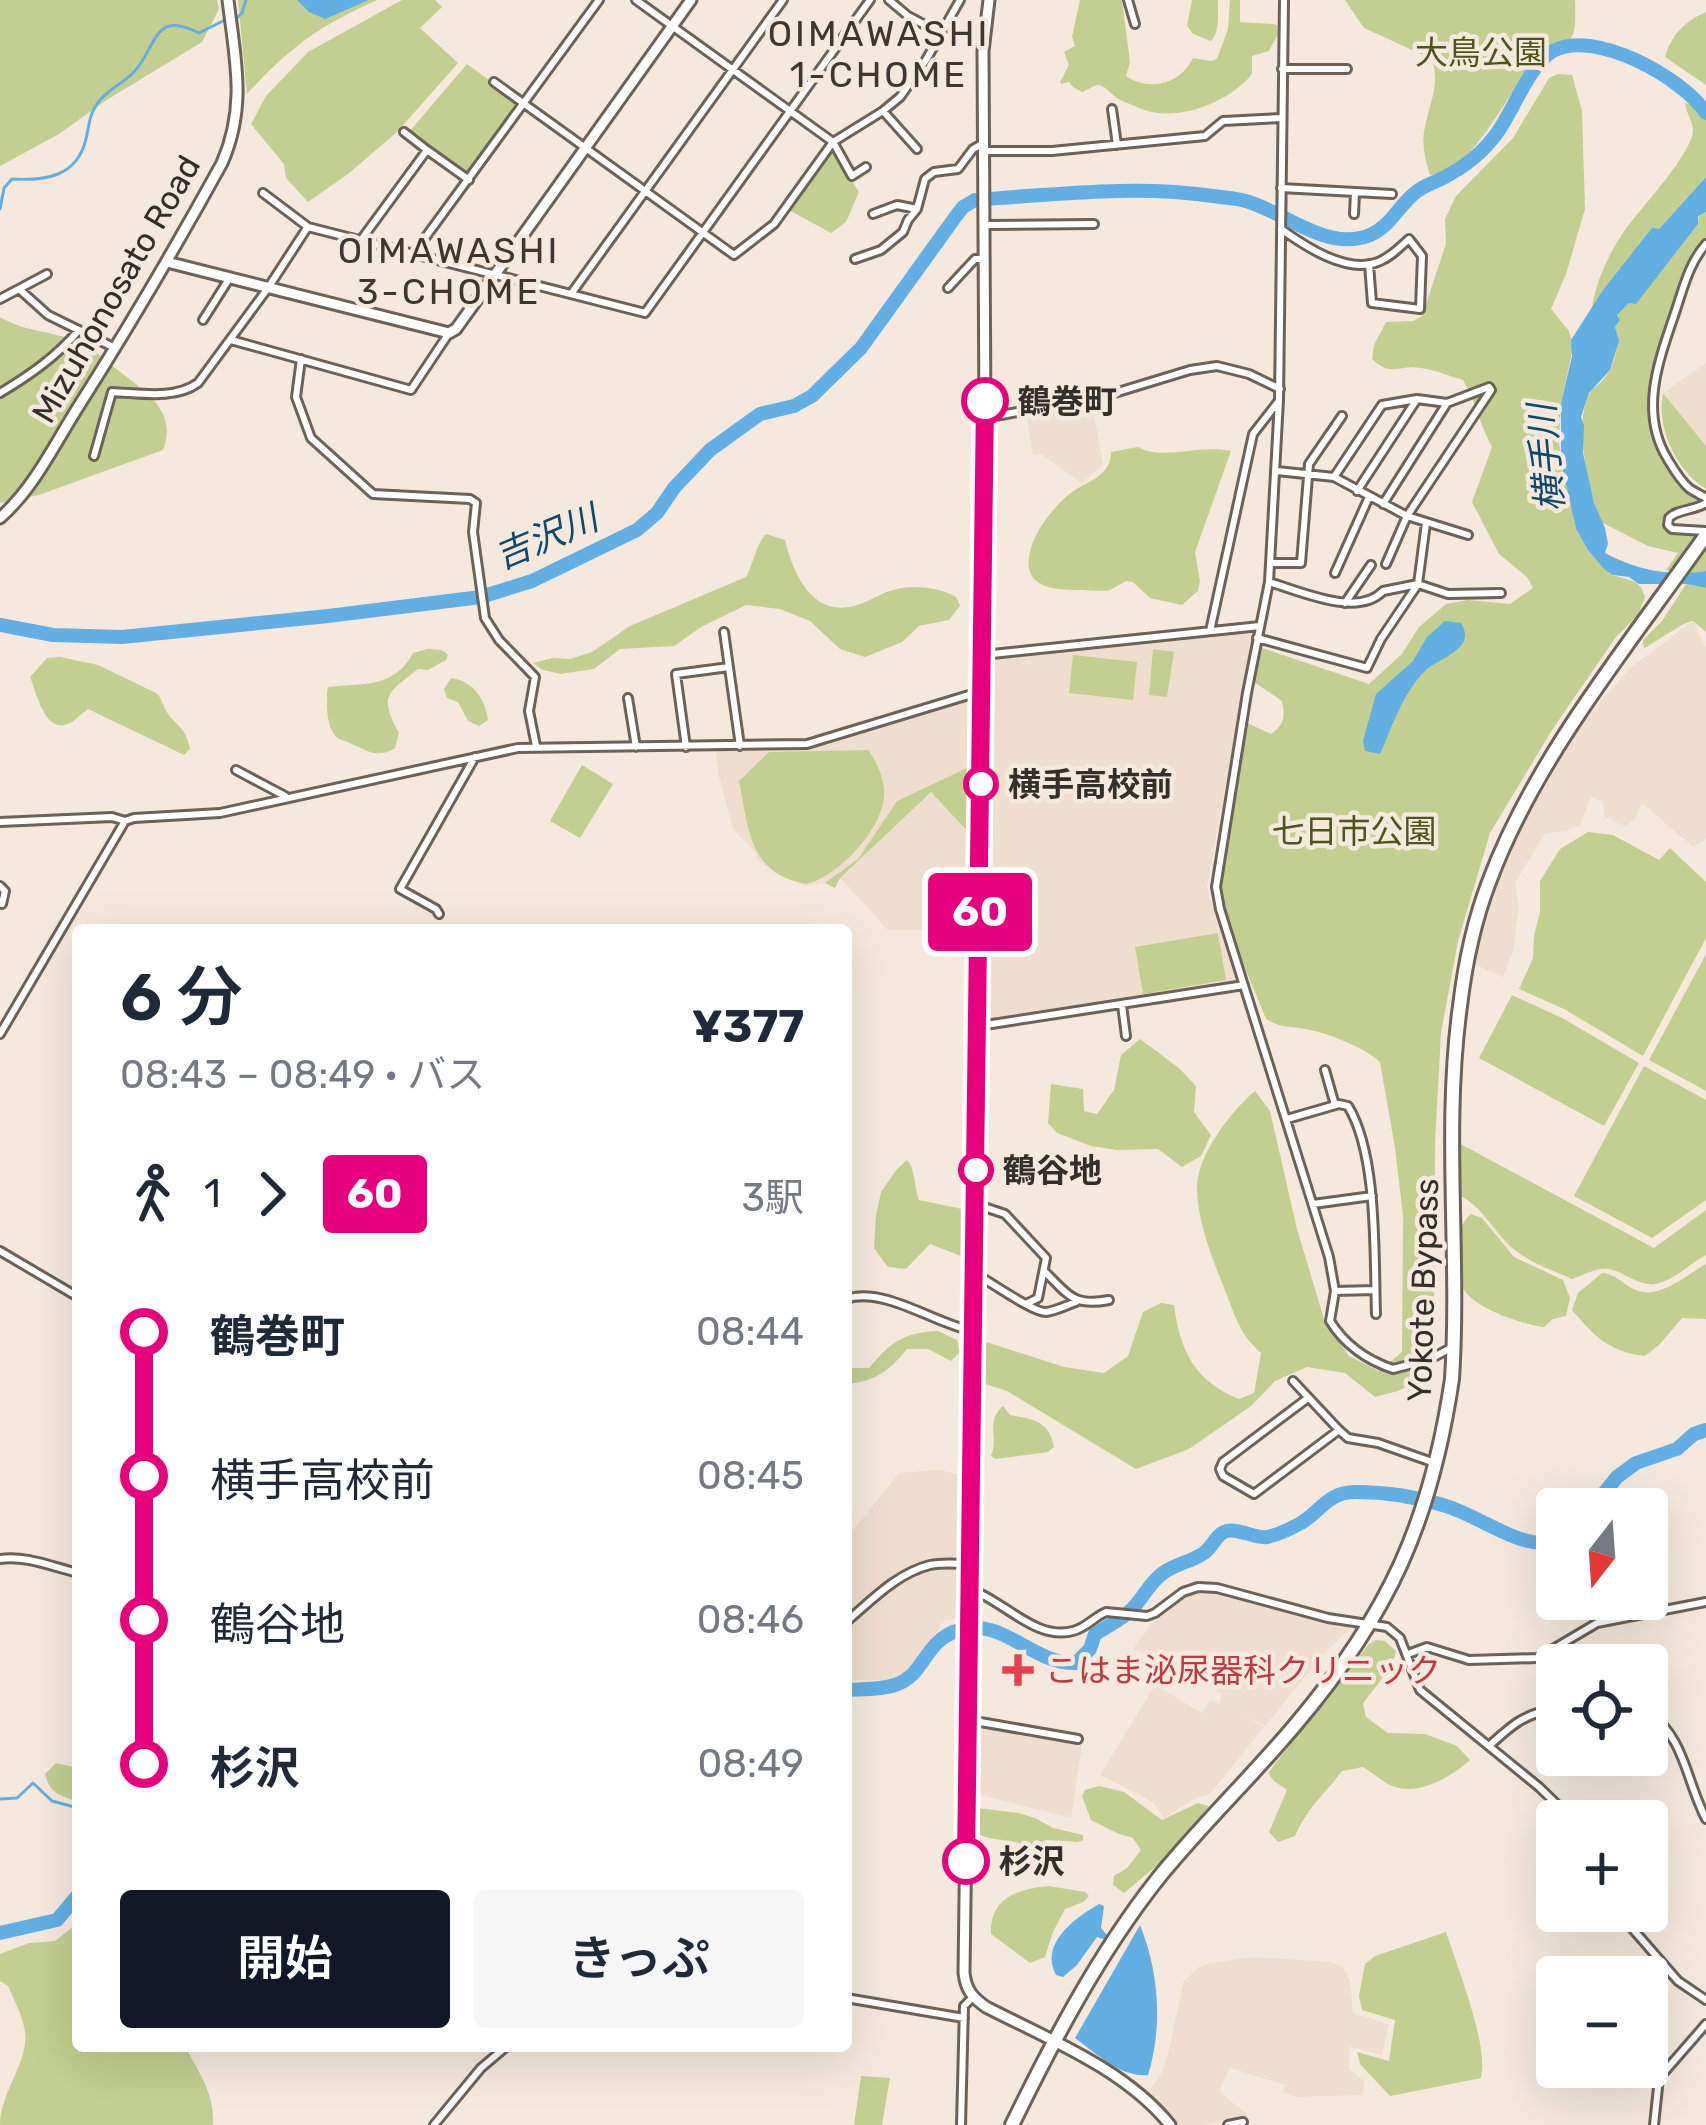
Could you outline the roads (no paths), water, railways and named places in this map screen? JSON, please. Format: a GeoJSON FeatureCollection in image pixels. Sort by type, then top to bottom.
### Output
{"type":"FeatureCollection","features":[{"type":"Feature","properties":{"kind":"highway","name":"Yokote Bypass"},"geometry":{"type":"LineString","coordinates":[[1012,2125],[1053,2041],[1131,1915],[1190,1840],[1293,1728],[1371,1624],[1409,1551],[1445,1427],[1454,1346],[1457,1028],[1487,885],[1545,767],[1706,533]]}},
{"type":"Feature","properties":{"kind":"main road","name":"Mizuhonosato Road"},"geometry":{"type":"LineString","coordinates":[[0,518],[24,493],[115,348],[230,146],[239,101],[228,0]]}},
{"type":"Feature","properties":{"kind":"main road"},"geometry":{"type":"LineString","coordinates":[[167,262],[449,333],[691,0]]}},
{"type":"Feature","properties":{"kind":"main road"},"geometry":{"type":"LineString","coordinates":[[989,0],[983,51],[986,225],[979,1026],[964,1973],[973,1997],[1095,2064],[1142,2097],[1169,2125]]}},
{"type":"Feature","properties":{"kind":"street"},"geometry":{"type":"LineString","coordinates":[[414,253],[599,0]]}},
{"type":"Feature","properties":{"kind":"street"},"geometry":{"type":"LineString","coordinates":[[636,0],[833,142],[852,176],[866,167]]}},
{"type":"Feature","properties":{"kind":"street"},"geometry":{"type":"LineString","coordinates":[[571,294],[782,0]]}},
{"type":"Feature","properties":{"kind":"street"},"geometry":{"type":"LineString","coordinates":[[263,194],[308,227],[645,313],[870,0]]}},
{"type":"Feature","properties":{"kind":"street"},"geometry":{"type":"LineString","coordinates":[[889,0],[940,33]]}},
{"type":"Feature","properties":{"kind":"street"},"geometry":{"type":"LineString","coordinates":[[494,82],[734,255],[774,224],[833,142],[900,98],[960,0]]}},
{"type":"Feature","properties":{"kind":"street"},"geometry":{"type":"LineString","coordinates":[[1128,0],[1135,24]]}},
{"type":"Feature","properties":{"kind":"street"},"geometry":{"type":"LineString","coordinates":[[1284,0],[1280,400],[1269,583],[1216,887],[1329,1257],[1335,1291],[1330,1321],[1353,1349],[1393,1369],[1428,1360],[1454,1346]]}},
{"type":"Feature","properties":{"kind":"street"},"geometry":{"type":"LineString","coordinates":[[1282,69],[1346,69]]}},
{"type":"Feature","properties":{"kind":"street"},"geometry":{"type":"LineString","coordinates":[[1112,109],[1117,145]]}},
{"type":"Feature","properties":{"kind":"street"},"geometry":{"type":"LineString","coordinates":[[884,111],[916,149]]}},
{"type":"Feature","properties":{"kind":"street"},"geometry":{"type":"LineString","coordinates":[[855,259],[881,250],[903,232],[917,209],[926,178],[934,172],[958,170],[973,148],[1052,151],[1117,145],[1204,136],[1223,121],[1281,118]]}},
{"type":"Feature","properties":{"kind":"street"},"geometry":{"type":"LineString","coordinates":[[404,132],[469,180]]}},
{"type":"Feature","properties":{"kind":"street"},"geometry":{"type":"LineString","coordinates":[[361,240],[427,150]]}},
{"type":"Feature","properties":{"kind":"street"},"geometry":{"type":"LineString","coordinates":[[1281,188],[1392,194]]}},
{"type":"Feature","properties":{"kind":"street"},"geometry":{"type":"LineString","coordinates":[[1354,192],[1354,214]]}},
{"type":"Feature","properties":{"kind":"street"},"geometry":{"type":"LineString","coordinates":[[873,214],[897,205],[917,209]]}},
{"type":"Feature","properties":{"kind":"street"},"geometry":{"type":"LineString","coordinates":[[986,225],[1094,224]]}},
{"type":"Feature","properties":{"kind":"street"},"geometry":{"type":"LineString","coordinates":[[94,456],[112,392],[155,394],[190,388],[230,340],[308,227]]}},
{"type":"Feature","properties":{"kind":"street"},"geometry":{"type":"LineString","coordinates":[[1281,229],[1346,264],[1369,264],[1392,254],[1409,238],[1422,256],[1420,309],[1372,303],[1369,264]]}},
{"type":"Feature","properties":{"kind":"street"},"geometry":{"type":"LineString","coordinates":[[1706,244],[1686,280],[1652,392],[1659,445],[1674,471],[1706,500],[1696,509],[1673,513],[1668,525],[1706,533]]}},
{"type":"Feature","properties":{"kind":"street"},"geometry":{"type":"LineString","coordinates":[[948,288],[975,259],[985,259]]}},
{"type":"Feature","properties":{"kind":"street"},"geometry":{"type":"LineString","coordinates":[[0,299],[46,274]]}},
{"type":"Feature","properties":{"kind":"street"},"geometry":{"type":"LineString","coordinates":[[203,320],[230,279]]}},
{"type":"Feature","properties":{"kind":"street"},"geometry":{"type":"LineString","coordinates":[[19,289],[48,315],[115,348]]}},
{"type":"Feature","properties":{"kind":"street"},"geometry":{"type":"LineString","coordinates":[[0,392],[33,373],[79,330]]}},
{"type":"Feature","properties":{"kind":"street"},"geometry":{"type":"LineString","coordinates":[[230,340],[411,390],[449,333]]}},
{"type":"Feature","properties":{"kind":"street"},"geometry":{"type":"LineString","coordinates":[[301,359],[296,397],[311,438],[373,494],[476,503],[472,532],[481,603],[493,630],[536,677],[530,711],[536,746]]}},
{"type":"Feature","properties":{"kind":"street"},"geometry":{"type":"LineString","coordinates":[[985,418],[1108,395],[1217,366],[1280,389]]}},
{"type":"Feature","properties":{"kind":"street"},"geometry":{"type":"LineString","coordinates":[[1334,477],[1382,405],[1417,399],[1448,403],[1490,387],[1407,516],[1386,564]]}},
{"type":"Feature","properties":{"kind":"street"},"geometry":{"type":"LineString","coordinates":[[1357,491],[1417,399]]}},
{"type":"Feature","properties":{"kind":"street"},"geometry":{"type":"LineString","coordinates":[[1210,631],[1253,434],[1280,400]]}},
{"type":"Feature","properties":{"kind":"street"},"geometry":{"type":"LineString","coordinates":[[1383,504],[1448,403]]}},
{"type":"Feature","properties":{"kind":"street"},"geometry":{"type":"LineString","coordinates":[[1270,563],[1300,563],[1309,464],[1342,416]]}},
{"type":"Feature","properties":{"kind":"street"},"geometry":{"type":"LineString","coordinates":[[1277,471],[1334,477],[1407,516],[1468,535]]}},
{"type":"Feature","properties":{"kind":"street"},"geometry":{"type":"LineString","coordinates":[[1335,573],[1369,497]]}},
{"type":"Feature","properties":{"kind":"street"},"geometry":{"type":"LineString","coordinates":[[1257,638],[1367,668],[1418,584],[1426,523]]}},
{"type":"Feature","properties":{"kind":"street"},"geometry":{"type":"LineString","coordinates":[[1345,603],[1371,565]]}},
{"type":"Feature","properties":{"kind":"street"},"geometry":{"type":"LineString","coordinates":[[1269,583],[1345,603],[1418,584],[1448,594],[1502,592]]}},
{"type":"Feature","properties":{"kind":"street"},"geometry":{"type":"LineString","coordinates":[[982,655],[1260,626]]}},
{"type":"Feature","properties":{"kind":"street"},"geometry":{"type":"LineString","coordinates":[[724,632],[740,746]]}},
{"type":"Feature","properties":{"kind":"street"},"geometry":{"type":"LineString","coordinates":[[686,747],[676,674],[729,668]]}},
{"type":"Feature","properties":{"kind":"street"},"geometry":{"type":"LineString","coordinates":[[0,822],[125,821],[220,813],[536,746],[807,744],[982,691]]}},
{"type":"Feature","properties":{"kind":"street"},"geometry":{"type":"LineString","coordinates":[[628,698],[636,747]]}},
{"type":"Feature","properties":{"kind":"street"},"geometry":{"type":"LineString","coordinates":[[439,914],[400,889],[475,757]]}},
{"type":"Feature","properties":{"kind":"street"},"geometry":{"type":"LineString","coordinates":[[236,770],[288,798]]}},
{"type":"Feature","properties":{"kind":"street"},"geometry":{"type":"LineString","coordinates":[[0,1034],[125,821]]}},
{"type":"Feature","properties":{"kind":"street"},"geometry":{"type":"LineString","coordinates":[[0,886],[5,891],[2,904]]}},
{"type":"Feature","properties":{"kind":"street"},"geometry":{"type":"LineString","coordinates":[[979,1026],[1244,985]]}},
{"type":"Feature","properties":{"kind":"street"},"geometry":{"type":"LineString","coordinates":[[1122,1005],[1126,1036]]}},
{"type":"Feature","properties":{"kind":"street"},"geometry":{"type":"LineString","coordinates":[[1325,1070],[1335,1105]]}},
{"type":"Feature","properties":{"kind":"street"},"geometry":{"type":"LineString","coordinates":[[1287,1119],[1335,1105],[1348,1106],[1358,1121],[1372,1196],[1376,1314]]}},
{"type":"Feature","properties":{"kind":"street"},"geometry":{"type":"LineString","coordinates":[[1313,1204],[1372,1196]]}},
{"type":"Feature","properties":{"kind":"street"},"geometry":{"type":"LineString","coordinates":[[975,1204],[1005,1214],[1046,1258],[1038,1298],[1026,1304]]}},
{"type":"Feature","properties":{"kind":"street"},"geometry":{"type":"LineString","coordinates":[[0,1251],[72,1293]]}},
{"type":"Feature","properties":{"kind":"street"},"geometry":{"type":"LineString","coordinates":[[1044,1271],[1076,1301]]}},
{"type":"Feature","properties":{"kind":"street"},"geometry":{"type":"LineString","coordinates":[[974,1273],[1031,1310],[1045,1312],[1076,1301],[1108,1300]]}},
{"type":"Feature","properties":{"kind":"street"},"geometry":{"type":"LineString","coordinates":[[1335,1291],[1375,1290]]}},
{"type":"Feature","properties":{"kind":"street"},"geometry":{"type":"LineString","coordinates":[[852,1297],[880,1299],[973,1331]]}},
{"type":"Feature","properties":{"kind":"street"},"geometry":{"type":"LineString","coordinates":[[1293,1381],[1348,1438],[1436,1463]]}},
{"type":"Feature","properties":{"kind":"street"},"geometry":{"type":"LineString","coordinates":[[1308,1398],[1223,1462],[1223,1476],[1254,1494],[1339,1430]]}},
{"type":"Feature","properties":{"kind":"street"},"geometry":{"type":"LineString","coordinates":[[0,1559],[11,1557],[72,1572]]}},
{"type":"Feature","properties":{"kind":"street"},"geometry":{"type":"LineString","coordinates":[[852,1617],[919,1569],[970,1564]]}},
{"type":"Feature","properties":{"kind":"street"},"geometry":{"type":"LineString","coordinates":[[970,1589],[1046,1632],[1058,1634],[1082,1628],[1106,1612],[1155,1613],[1198,1587],[1388,1627],[1400,1638],[1420,1690],[1552,1800]]}},
{"type":"Feature","properties":{"kind":"street"},"geometry":{"type":"LineString","coordinates":[[1408,1654],[1426,1647],[1468,1660],[1538,1658],[1597,1622],[1706,1602]]}},
{"type":"Feature","properties":{"kind":"street"},"geometry":{"type":"LineString","coordinates":[[1489,1747],[1520,1719],[1536,1712]]}},
{"type":"Feature","properties":{"kind":"street"},"geometry":{"type":"LineString","coordinates":[[968,1720],[1078,1739]]}},
{"type":"Feature","properties":{"kind":"street"},"geometry":{"type":"LineString","coordinates":[[1668,1732],[1677,1741],[1706,1819]]}},
{"type":"Feature","properties":{"kind":"street"},"geometry":{"type":"LineString","coordinates":[[1635,1932],[1678,1981],[1706,2000]]}},
{"type":"Feature","properties":{"kind":"street"},"geometry":{"type":"LineString","coordinates":[[962,2125],[964,2006],[973,1997]]}},
{"type":"Feature","properties":{"kind":"street"},"geometry":{"type":"LineString","coordinates":[[852,1999],[964,2018]]}},
{"type":"Feature","properties":{"kind":"street"},"geometry":{"type":"LineString","coordinates":[[1654,2125],[1659,2078],[1706,2024]]}},
{"type":"Feature","properties":{"kind":"street"},"geometry":{"type":"LineString","coordinates":[[434,2125],[500,2052]]}},
{"type":"Feature","properties":{"kind":"street"},"geometry":{"type":"LineString","coordinates":[[1228,2125],[1243,2122]]}},
{"type":"Feature","properties":{"kind":"water"},"geometry":{"type":"Polygon","coordinates":[[[297,0],[369,0],[325,19],[297,0]]]}},
{"type":"Feature","properties":{"kind":"water"},"geometry":{"type":"Polygon","coordinates":[[[1706,177],[1706,212],[1698,216],[1698,224],[1636,304],[1629,303],[1617,315],[1619,341],[1610,370],[1589,393],[1581,417],[1583,453],[1608,544],[1605,553],[1654,571],[1706,571],[1706,588],[1639,584],[1605,570],[1576,529],[1561,461],[1561,403],[1571,340],[1652,228],[1659,229],[1706,177]]]}},
{"type":"Feature","properties":{"kind":"water"},"geometry":{"type":"Polygon","coordinates":[[[1445,621],[1461,623],[1464,641],[1411,688],[1380,754],[1365,751],[1363,741],[1376,694],[1413,661],[1427,637],[1445,621]]]}},
{"type":"Feature","properties":{"kind":"water"},"geometry":{"type":"Polygon","coordinates":[[[1099,1904],[1104,1906],[1101,1928],[1106,1940],[1097,1937],[1077,1965],[1063,1977],[1056,1975],[1052,1953],[1062,1933],[1099,1904]]]}},
{"type":"Feature","properties":{"kind":"water"},"geometry":{"type":"Polygon","coordinates":[[[1140,1925],[1157,1999],[1148,2075],[1119,2069],[1075,2038],[1140,1925]]]}},
{"type":"Feature","properties":{"kind":"waterway"},"geometry":{"type":"LineString","coordinates":[[235,20],[246,0]]}},
{"type":"Feature","properties":{"kind":"waterway"},"geometry":{"type":"LineString","coordinates":[[0,209],[4,188],[12,179],[48,177],[75,162],[97,104],[133,73],[164,28],[172,25],[199,33],[223,21]]}},
{"type":"Feature","properties":{"kind":"waterway","name":"吉沢川"},"geometry":{"type":"LineString","coordinates":[[985,199],[1184,193],[1245,201],[1323,235],[1354,239],[1377,231],[1419,190],[1478,154],[1497,133],[1537,66],[1553,51],[1591,46],[1636,60],[1678,85],[1706,113]]}},
{"type":"Feature","properties":{"kind":"waterway","name":"吉沢川"},"geometry":{"type":"LineString","coordinates":[[0,625],[53,635],[122,637],[481,597],[532,581],[637,530],[710,450],[760,414],[812,396],[861,348],[956,216],[975,200]]}},
{"type":"Feature","properties":{"kind":"waterway"},"geometry":{"type":"LineString","coordinates":[[1608,1488],[1636,1463],[1677,1449],[1706,1430]]}},
{"type":"Feature","properties":{"kind":"waterway"},"geometry":{"type":"LineString","coordinates":[[969,1628],[997,1632],[1048,1658],[1076,1663],[1090,1649],[1095,1634],[1129,1612],[1158,1577],[1204,1553],[1222,1533],[1276,1535],[1346,1493],[1424,1500],[1536,1542]]}},
{"type":"Feature","properties":{"kind":"waterway"},"geometry":{"type":"LineString","coordinates":[[852,1690],[883,1688],[905,1680],[938,1642],[959,1630]]}},
{"type":"Feature","properties":{"kind":"waterway"},"geometry":{"type":"LineString","coordinates":[[0,1799],[17,1798],[33,1783],[52,1801],[72,1806]]}},
{"type":"Feature","properties":{"kind":"waterway"},"geometry":{"type":"LineString","coordinates":[[0,1933],[57,1920],[72,1902]]}},
{"type":"Feature","properties":{"kind":"place","name":"鶴巻町"},"geometry":{"type":"Point","coordinates":[985,401]}},
{"type":"Feature","properties":{"kind":"place","name":"横手高校前"},"geometry":{"type":"Point","coordinates":[981,784]}},
{"type":"Feature","properties":{"kind":"place","name":"鶴谷地"},"geometry":{"type":"Point","coordinates":[976,1170]}},
{"type":"Feature","properties":{"kind":"place","name":"こはま泌尿器科クリニック"},"geometry":{"type":"Point","coordinates":[1018,1670]}},
{"type":"Feature","properties":{"kind":"place","name":"杉沢"},"geometry":{"type":"Point","coordinates":[966,1861]}},
{"type":"Feature","properties":{"kind":"district","name":"OIMAWASHI 1-CHOME"},"geometry":{"type":"Point","coordinates":[879,54]}},
{"type":"Feature","properties":{"kind":"district","name":"OIMAWASHI 3-CHOME"},"geometry":{"type":"Point","coordinates":[449,270]}},
{"type":"Feature","properties":{"kind":"park label","name":"大鳥公園"},"geometry":{"type":"Point","coordinates":[1481,52]}},
{"type":"Feature","properties":{"kind":"park label","name":"七日市公園"},"geometry":{"type":"Point","coordinates":[1354,831]}},
{"type":"Feature","properties":{"kind":"water label","name":"横手川"},"geometry":{"type":"Point","coordinates":[1546,458]}}]}
